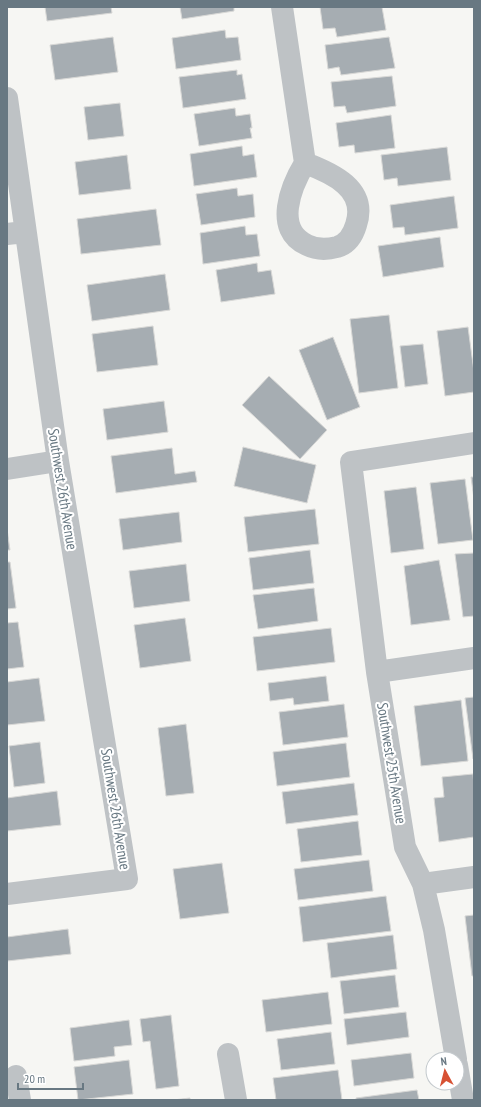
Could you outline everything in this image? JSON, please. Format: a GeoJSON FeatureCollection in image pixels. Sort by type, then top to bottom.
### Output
{"type":"FeatureCollection","features":[{"type":"Feature","properties":{"kind":"street"},"geometry":{"type":"LineString","coordinates":[[282,7],[305,163]]}},
{"type":"Feature","properties":{"kind":"street","name":"Southwest 26th Avenue"},"geometry":{"type":"LineString","coordinates":[[7,98],[16,233],[58,461],[127,879],[7,894]]}},
{"type":"Feature","properties":{"kind":"street","name":"Southwest 25th Avenue"},"geometry":{"type":"LineString","coordinates":[[455,1051],[434,930],[423,884],[405,847],[377,672],[351,462],[474,443]]}},
{"type":"Feature","properties":{"kind":"street"},"geometry":{"type":"LineString","coordinates":[[7,469],[58,461]]}},
{"type":"Feature","properties":{"kind":"street"},"geometry":{"type":"LineString","coordinates":[[377,672],[474,658]]}},
{"type":"Feature","properties":{"kind":"street"},"geometry":{"type":"LineString","coordinates":[[423,884],[474,877]]}},
{"type":"Feature","properties":{"kind":"street"},"geometry":{"type":"LineString","coordinates":[[228,1054],[236,1100]]}},
{"type":"Feature","properties":{"kind":"street"},"geometry":{"type":"LineString","coordinates":[[16,1076],[20,1100]]}},
{"type":"Feature","properties":{"kind":"building"},"geometry":{"type":"Polygon","coordinates":[[[45,7],[111,7],[112,13],[47,21],[45,7]]]}},
{"type":"Feature","properties":{"kind":"building"},"geometry":{"type":"Polygon","coordinates":[[[180,7],[234,7],[234,11],[182,19],[180,7]]]}},
{"type":"Feature","properties":{"kind":"building"},"geometry":{"type":"Polygon","coordinates":[[[320,7],[382,7],[386,30],[337,37],[335,28],[323,29],[320,7]]]}},
{"type":"Feature","properties":{"kind":"building"},"geometry":{"type":"Polygon","coordinates":[[[225,30],[226,38],[238,37],[241,60],[176,69],[172,38],[225,30]]]}},
{"type":"Feature","properties":{"kind":"building"},"geometry":{"type":"Polygon","coordinates":[[[113,37],[118,72],[55,80],[50,45],[113,37]]]}},
{"type":"Feature","properties":{"kind":"building"},"geometry":{"type":"Polygon","coordinates":[[[389,37],[395,68],[341,75],[339,67],[328,69],[325,45],[389,37]]]}},
{"type":"Feature","properties":{"kind":"building"},"geometry":{"type":"Polygon","coordinates":[[[237,70],[237,75],[242,74],[246,99],[183,108],[179,77],[237,70]]]}},
{"type":"Feature","properties":{"kind":"building"},"geometry":{"type":"Polygon","coordinates":[[[392,76],[396,106],[347,113],[345,106],[334,107],[331,82],[392,76]]]}},
{"type":"Feature","properties":{"kind":"building"},"geometry":{"type":"Polygon","coordinates":[[[120,103],[124,136],[88,140],[84,107],[120,103]]]}},
{"type":"Feature","properties":{"kind":"building"},"geometry":{"type":"Polygon","coordinates":[[[235,108],[236,116],[250,114],[252,138],[199,146],[194,114],[235,108]]]}},
{"type":"Feature","properties":{"kind":"building"},"geometry":{"type":"Polygon","coordinates":[[[391,115],[395,148],[355,153],[354,145],[339,147],[336,123],[391,115]]]}},
{"type":"Feature","properties":{"kind":"building"},"geometry":{"type":"Polygon","coordinates":[[[242,146],[243,156],[254,154],[257,177],[194,186],[190,154],[242,146]]]}},
{"type":"Feature","properties":{"kind":"building"},"geometry":{"type":"Polygon","coordinates":[[[447,147],[451,180],[398,186],[397,178],[384,180],[381,155],[447,147]]]}},
{"type":"Feature","properties":{"kind":"building"},"geometry":{"type":"Polygon","coordinates":[[[127,155],[131,189],[79,195],[75,162],[127,155]]]}},
{"type":"Feature","properties":{"kind":"building"},"geometry":{"type":"Polygon","coordinates":[[[237,188],[238,196],[253,194],[255,217],[201,225],[196,194],[237,188]]]}},
{"type":"Feature","properties":{"kind":"building"},"geometry":{"type":"Polygon","coordinates":[[[454,196],[458,228],[405,235],[404,227],[393,228],[390,205],[454,196]]]}},
{"type":"Feature","properties":{"kind":"building"},"geometry":{"type":"Polygon","coordinates":[[[156,209],[161,245],[81,254],[77,219],[156,209]]]}},
{"type":"Feature","properties":{"kind":"building"},"geometry":{"type":"Polygon","coordinates":[[[245,226],[246,235],[257,234],[260,256],[203,264],[200,233],[245,226]]]}},
{"type":"Feature","properties":{"kind":"building"},"geometry":{"type":"Polygon","coordinates":[[[440,237],[444,267],[383,277],[378,246],[440,237]]]}},
{"type":"Feature","properties":{"kind":"building"},"geometry":{"type":"Polygon","coordinates":[[[257,263],[258,272],[271,270],[275,294],[221,302],[216,270],[257,263]]]}},
{"type":"Feature","properties":{"kind":"building"},"geometry":{"type":"Polygon","coordinates":[[[165,274],[170,310],[92,321],[87,285],[165,274]]]}},
{"type":"Feature","properties":{"kind":"building"},"geometry":{"type":"Polygon","coordinates":[[[389,315],[398,388],[359,393],[350,319],[389,315]]]}},
{"type":"Feature","properties":{"kind":"building"},"geometry":{"type":"Polygon","coordinates":[[[153,326],[158,365],[97,372],[92,334],[153,326]]]}},
{"type":"Feature","properties":{"kind":"building"},"geometry":{"type":"Polygon","coordinates":[[[468,327],[474,372],[474,392],[445,396],[437,331],[468,327]]]}},
{"type":"Feature","properties":{"kind":"building"},"geometry":{"type":"Polygon","coordinates":[[[333,337],[360,407],[327,420],[299,350],[333,337]]]}},
{"type":"Feature","properties":{"kind":"building"},"geometry":{"type":"Polygon","coordinates":[[[423,344],[428,384],[405,387],[400,346],[423,344]]]}},
{"type":"Feature","properties":{"kind":"building"},"geometry":{"type":"Polygon","coordinates":[[[269,376],[327,430],[300,459],[242,405],[269,376]]]}},
{"type":"Feature","properties":{"kind":"building"},"geometry":{"type":"Polygon","coordinates":[[[164,401],[168,432],[107,440],[103,409],[164,401]]]}},
{"type":"Feature","properties":{"kind":"building"},"geometry":{"type":"Polygon","coordinates":[[[243,447],[316,465],[307,503],[234,486],[243,447]]]}},
{"type":"Feature","properties":{"kind":"building"},"geometry":{"type":"Polygon","coordinates":[[[172,448],[175,474],[195,471],[197,482],[116,493],[111,456],[172,448]]]}},
{"type":"Feature","properties":{"kind":"building"},"geometry":{"type":"Polygon","coordinates":[[[471,477],[474,477],[474,499],[471,477]]]}},
{"type":"Feature","properties":{"kind":"building"},"geometry":{"type":"Polygon","coordinates":[[[465,479],[473,540],[438,544],[430,483],[465,479]]]}},
{"type":"Feature","properties":{"kind":"building"},"geometry":{"type":"Polygon","coordinates":[[[416,487],[424,549],[391,553],[384,491],[416,487]]]}},
{"type":"Feature","properties":{"kind":"building"},"geometry":{"type":"Polygon","coordinates":[[[315,509],[319,544],[248,552],[244,517],[315,509]]]}},
{"type":"Feature","properties":{"kind":"building"},"geometry":{"type":"Polygon","coordinates":[[[179,512],[182,542],[123,550],[119,519],[179,512]]]}},
{"type":"Feature","properties":{"kind":"building"},"geometry":{"type":"Polygon","coordinates":[[[7,529],[10,550],[7,550],[7,529]]]}},
{"type":"Feature","properties":{"kind":"building"},"geometry":{"type":"Polygon","coordinates":[[[310,550],[314,583],[253,590],[249,558],[310,550]]]}},
{"type":"Feature","properties":{"kind":"building"},"geometry":{"type":"Polygon","coordinates":[[[474,553],[474,616],[463,617],[455,554],[474,553]]]}},
{"type":"Feature","properties":{"kind":"building"},"geometry":{"type":"Polygon","coordinates":[[[439,560],[450,620],[411,625],[404,566],[439,560]]]}},
{"type":"Feature","properties":{"kind":"building"},"geometry":{"type":"Polygon","coordinates":[[[7,562],[10,562],[16,608],[7,609],[7,562]]]}},
{"type":"Feature","properties":{"kind":"building"},"geometry":{"type":"Polygon","coordinates":[[[186,564],[190,601],[134,608],[129,571],[186,564]]]}},
{"type":"Feature","properties":{"kind":"building"},"geometry":{"type":"Polygon","coordinates":[[[314,588],[318,621],[258,629],[253,595],[314,588]]]}},
{"type":"Feature","properties":{"kind":"building"},"geometry":{"type":"Polygon","coordinates":[[[185,618],[191,661],[140,668],[134,625],[185,618]]]}},
{"type":"Feature","properties":{"kind":"building"},"geometry":{"type":"Polygon","coordinates":[[[18,622],[24,667],[7,669],[7,623],[18,622]]]}},
{"type":"Feature","properties":{"kind":"building"},"geometry":{"type":"Polygon","coordinates":[[[331,628],[335,662],[257,671],[253,637],[331,628]]]}},
{"type":"Feature","properties":{"kind":"building"},"geometry":{"type":"Polygon","coordinates":[[[326,676],[329,701],[294,705],[293,698],[270,701],[268,683],[326,676]]]}},
{"type":"Feature","properties":{"kind":"building"},"geometry":{"type":"Polygon","coordinates":[[[39,678],[45,721],[7,725],[7,682],[39,678]]]}},
{"type":"Feature","properties":{"kind":"building"},"geometry":{"type":"Polygon","coordinates":[[[474,697],[474,759],[473,759],[465,698],[474,697]]]}},
{"type":"Feature","properties":{"kind":"building"},"geometry":{"type":"Polygon","coordinates":[[[461,700],[468,761],[421,766],[414,706],[461,700]]]}},
{"type":"Feature","properties":{"kind":"building"},"geometry":{"type":"Polygon","coordinates":[[[344,704],[348,737],[283,745],[279,712],[344,704]]]}},
{"type":"Feature","properties":{"kind":"building"},"geometry":{"type":"Polygon","coordinates":[[[186,724],[194,793],[166,796],[158,728],[186,724]]]}},
{"type":"Feature","properties":{"kind":"building"},"geometry":{"type":"Polygon","coordinates":[[[40,742],[45,783],[14,787],[9,746],[40,742]]]}},
{"type":"Feature","properties":{"kind":"building"},"geometry":{"type":"Polygon","coordinates":[[[346,743],[350,777],[277,786],[273,752],[346,743]]]}},
{"type":"Feature","properties":{"kind":"building"},"geometry":{"type":"Polygon","coordinates":[[[473,774],[474,837],[439,842],[434,798],[444,797],[442,777],[473,774]]]}},
{"type":"Feature","properties":{"kind":"building"},"geometry":{"type":"Polygon","coordinates":[[[354,783],[358,815],[286,824],[282,792],[354,783]]]}},
{"type":"Feature","properties":{"kind":"building"},"geometry":{"type":"Polygon","coordinates":[[[57,791],[61,825],[7,831],[7,798],[57,791]]]}},
{"type":"Feature","properties":{"kind":"building"},"geometry":{"type":"Polygon","coordinates":[[[358,821],[362,855],[301,862],[297,829],[358,821]]]}},
{"type":"Feature","properties":{"kind":"building"},"geometry":{"type":"Polygon","coordinates":[[[369,860],[373,891],[298,900],[294,869],[369,860]]]}},
{"type":"Feature","properties":{"kind":"building"},"geometry":{"type":"Polygon","coordinates":[[[222,863],[229,913],[180,919],[173,869],[222,863]]]}},
{"type":"Feature","properties":{"kind":"building"},"geometry":{"type":"Polygon","coordinates":[[[386,896],[391,931],[303,942],[299,907],[386,896]]]}},
{"type":"Feature","properties":{"kind":"building"},"geometry":{"type":"Polygon","coordinates":[[[474,915],[474,976],[472,976],[465,916],[474,915]]]}},
{"type":"Feature","properties":{"kind":"building"},"geometry":{"type":"Polygon","coordinates":[[[68,929],[71,954],[7,961],[7,937],[68,929]]]}},
{"type":"Feature","properties":{"kind":"building"},"geometry":{"type":"Polygon","coordinates":[[[393,935],[397,969],[331,978],[327,943],[393,935]]]}},
{"type":"Feature","properties":{"kind":"building"},"geometry":{"type":"Polygon","coordinates":[[[395,975],[399,1007],[344,1014],[340,981],[395,975]]]}},
{"type":"Feature","properties":{"kind":"building"},"geometry":{"type":"Polygon","coordinates":[[[328,992],[332,1024],[266,1032],[262,1000],[328,992]]]}},
{"type":"Feature","properties":{"kind":"building"},"geometry":{"type":"Polygon","coordinates":[[[406,1012],[409,1037],[347,1045],[344,1019],[406,1012]]]}},
{"type":"Feature","properties":{"kind":"building"},"geometry":{"type":"Polygon","coordinates":[[[171,1015],[179,1086],[156,1089],[150,1041],[143,1042],[140,1019],[171,1015]]]}},
{"type":"Feature","properties":{"kind":"building"},"geometry":{"type":"Polygon","coordinates":[[[129,1020],[132,1045],[114,1047],[115,1056],[74,1061],[70,1028],[129,1020]]]}},
{"type":"Feature","properties":{"kind":"building"},"geometry":{"type":"Polygon","coordinates":[[[331,1032],[335,1064],[281,1070],[277,1039],[331,1032]]]}},
{"type":"Feature","properties":{"kind":"building"},"geometry":{"type":"Polygon","coordinates":[[[411,1053],[414,1078],[354,1086],[351,1060],[411,1053]]]}},
{"type":"Feature","properties":{"kind":"building"},"geometry":{"type":"Polygon","coordinates":[[[129,1060],[133,1094],[78,1100],[74,1067],[129,1060]]]}},
{"type":"Feature","properties":{"kind":"building"},"geometry":{"type":"Polygon","coordinates":[[[338,1070],[342,1100],[276,1100],[273,1078],[338,1070]]]}},
{"type":"Feature","properties":{"kind":"building"},"geometry":{"type":"Polygon","coordinates":[[[417,1090],[419,1100],[356,1100],[356,1098],[417,1090]]]}},
{"type":"Feature","properties":{"kind":"building"},"geometry":{"type":"Polygon","coordinates":[[[190,1098],[190,1100],[173,1100],[190,1098]]]}}]}
